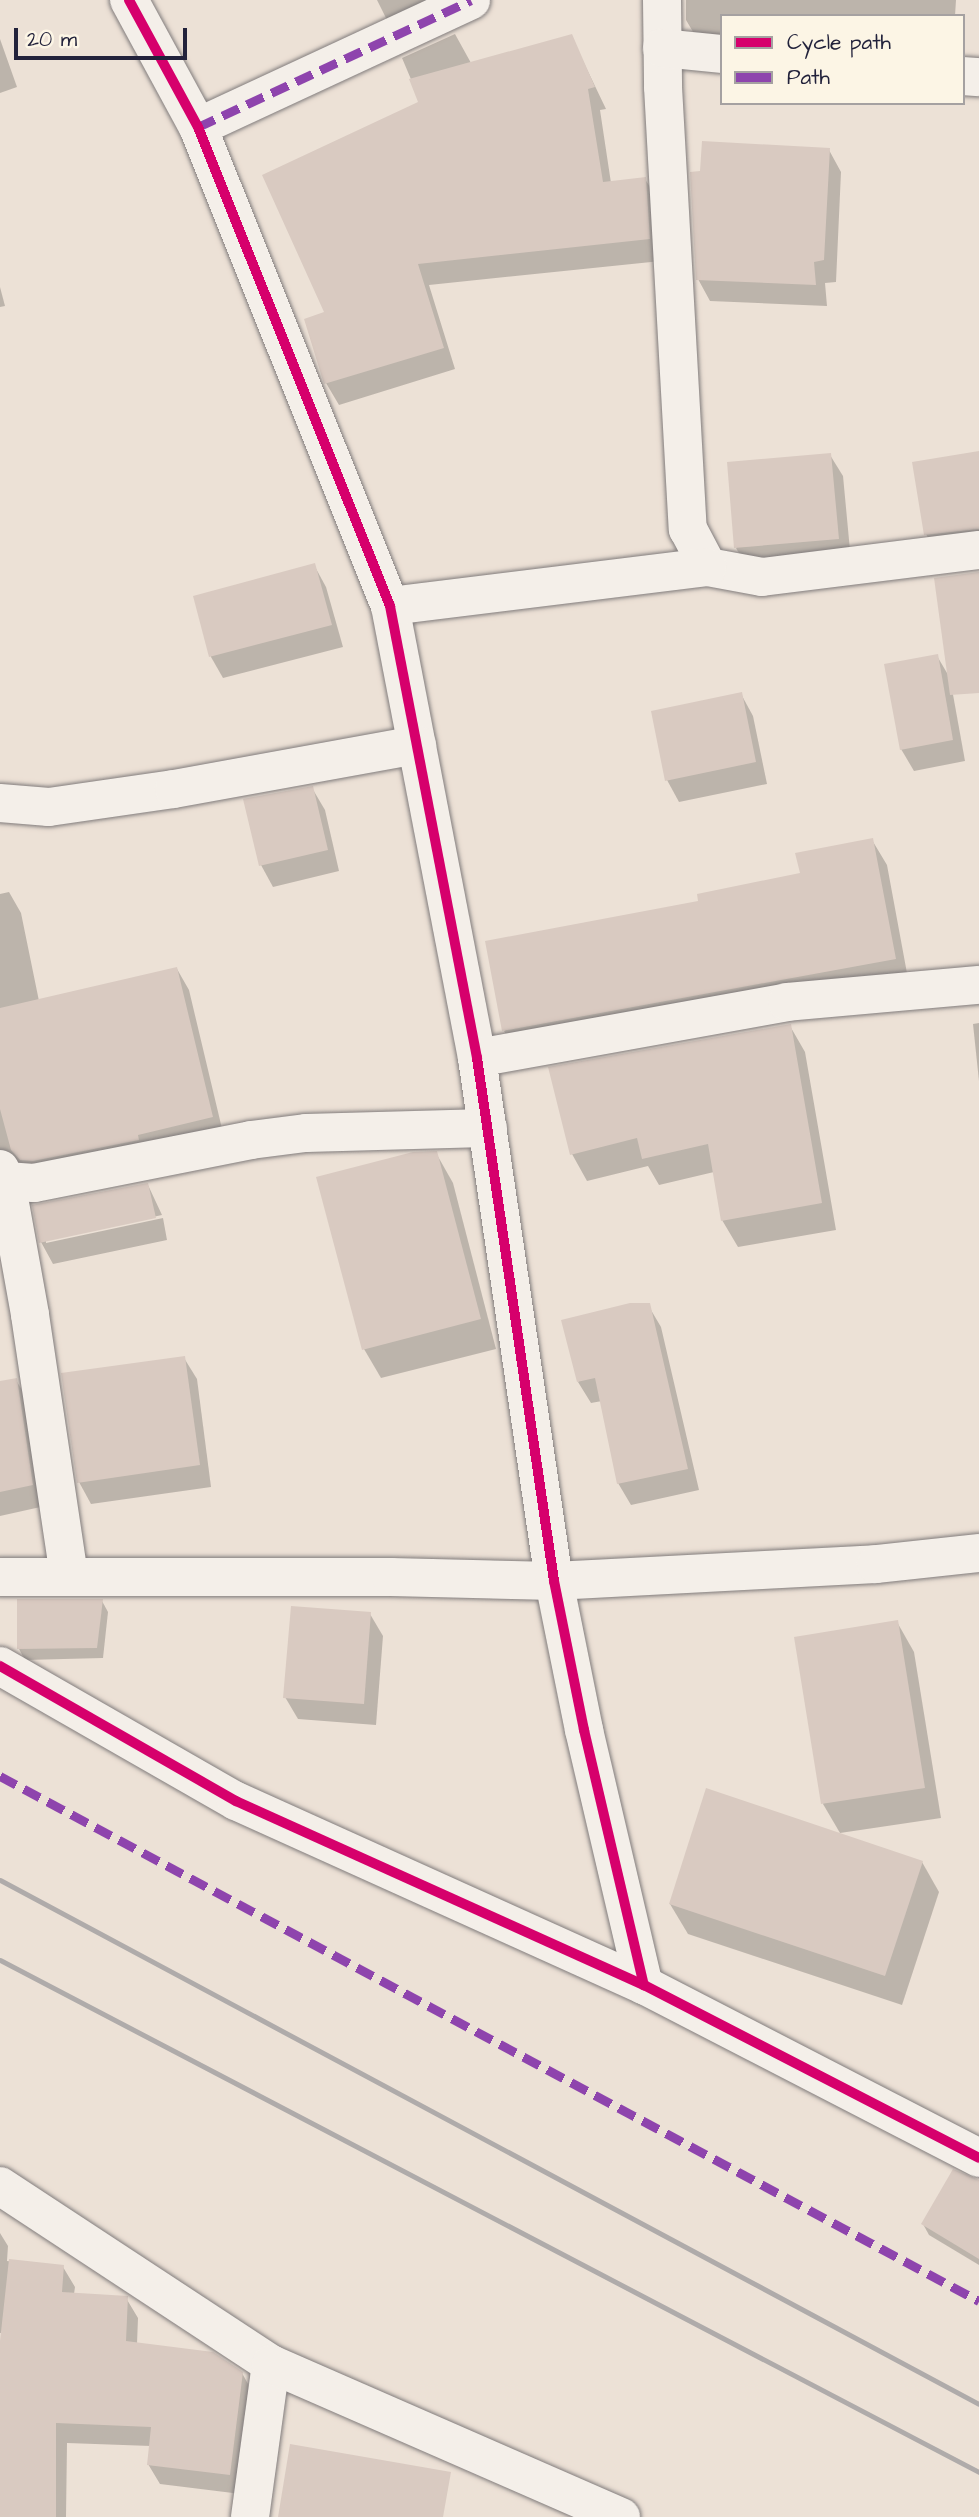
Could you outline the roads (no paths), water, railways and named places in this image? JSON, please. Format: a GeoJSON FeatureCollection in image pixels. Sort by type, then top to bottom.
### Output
{"type":"FeatureCollection","features":[{"type":"Feature","properties":{"kind":"street"},"geometry":{"type":"LineString","coordinates":[[129,0],[198,127],[390,606],[477,1058],[554,1581],[584,1730],[644,1985]]}},
{"type":"Feature","properties":{"kind":"street"},"geometry":{"type":"LineString","coordinates":[[198,127],[471,0]]}},
{"type":"Feature","properties":{"kind":"street"},"geometry":{"type":"LineString","coordinates":[[662,0],[688,529],[708,567]]}},
{"type":"Feature","properties":{"kind":"street"},"geometry":{"type":"LineString","coordinates":[[663,48],[720,54]]}},
{"type":"Feature","properties":{"kind":"street"},"geometry":{"type":"LineString","coordinates":[[390,606],[708,567],[762,577],[979,550]]}},
{"type":"Feature","properties":{"kind":"street"},"geometry":{"type":"LineString","coordinates":[[0,803],[49,807],[174,789],[417,745]]}},
{"type":"Feature","properties":{"kind":"street"},"geometry":{"type":"LineString","coordinates":[[477,1058],[786,1002],[979,985]]}},
{"type":"Feature","properties":{"kind":"street"},"geometry":{"type":"LineString","coordinates":[[69,1575],[30,1315],[3,1175],[34,1183],[251,1140],[306,1133],[488,1128]]}},
{"type":"Feature","properties":{"kind":"street"},"geometry":{"type":"LineString","coordinates":[[0,1577],[69,1575],[554,1581],[876,1564],[979,1553]]}},
{"type":"Feature","properties":{"kind":"street"},"geometry":{"type":"LineString","coordinates":[[0,1666],[236,1801],[644,1985],[979,2158]]}},
{"type":"Feature","properties":{"kind":"street"},"geometry":{"type":"LineString","coordinates":[[0,2186],[271,2364],[621,2517]]}},
{"type":"Feature","properties":{"kind":"street"},"geometry":{"type":"LineString","coordinates":[[250,2517],[271,2364]]}},
{"type":"Feature","properties":{"kind":"railway"},"geometry":{"type":"LineString","coordinates":[[0,1880],[979,2404]]}},
{"type":"Feature","properties":{"kind":"railway"},"geometry":{"type":"LineString","coordinates":[[0,1960],[979,2472]]}}]}
